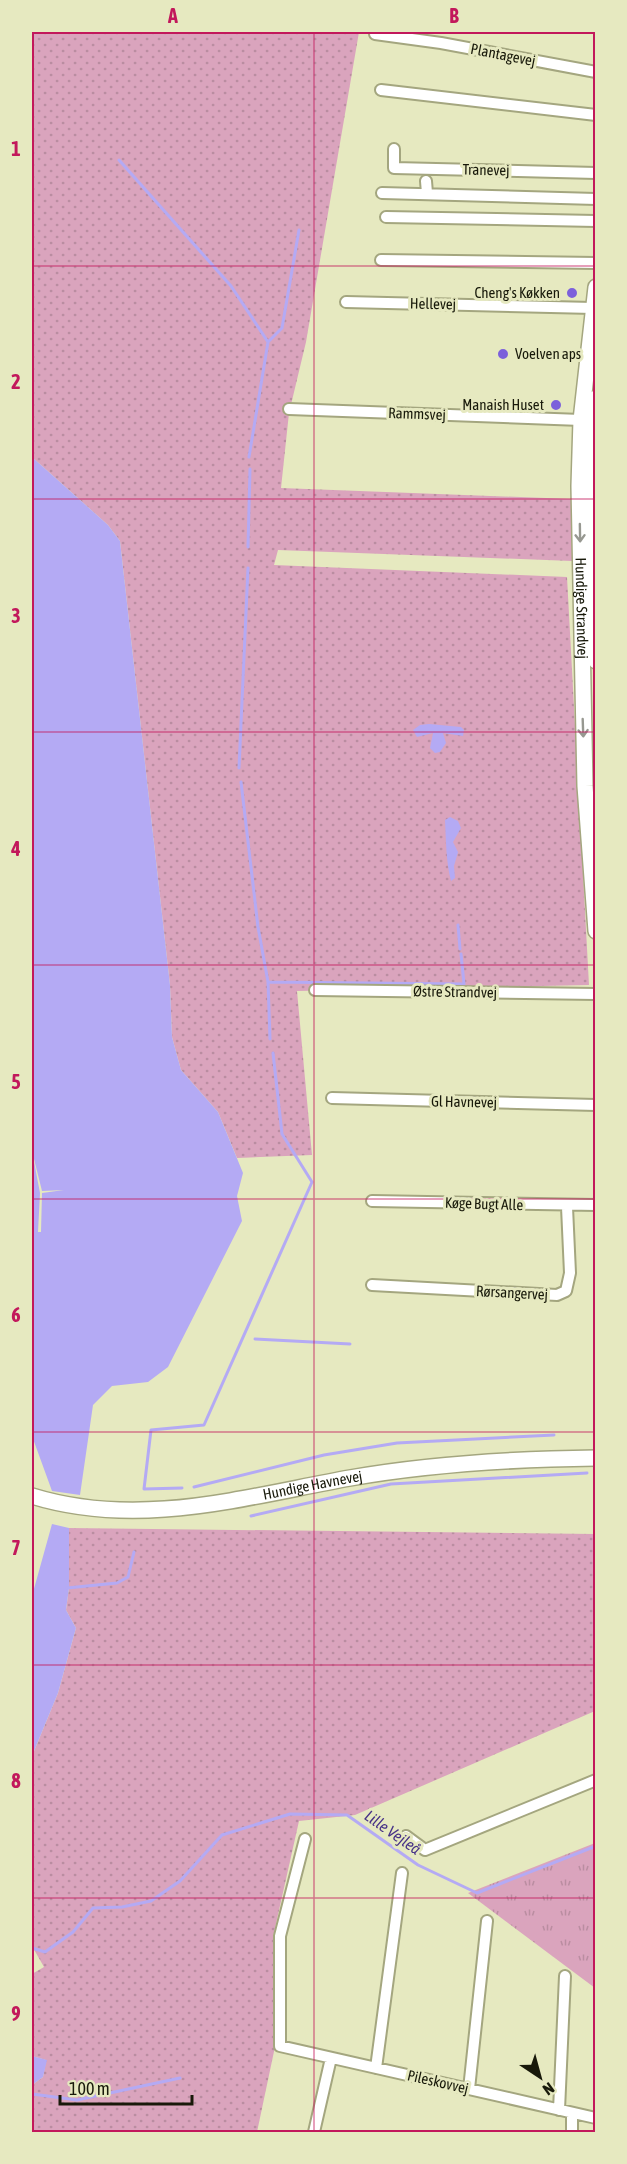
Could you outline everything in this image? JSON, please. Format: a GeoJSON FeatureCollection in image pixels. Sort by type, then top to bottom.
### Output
{"type":"FeatureCollection","features":[{"type":"Feature","properties":{"kind":"main road","name":"Hundige Strandvej"},"geometry":{"type":"LineString","coordinates":[[596,287],[581,420],[581,684],[585,786],[596,931]]}},
{"type":"Feature","properties":{"kind":"main road","name":"Hundige Strandvej"},"geometry":{"type":"LineString","coordinates":[[596,398],[591,459],[596,661]]}},
{"type":"Feature","properties":{"kind":"main road","name":"Hundige Havnevej"},"geometry":{"type":"LineString","coordinates":[[32,1496],[78,1508],[138,1513],[208,1506],[403,1470],[596,1458]]}},
{"type":"Feature","properties":{"kind":"street","name":"Plantagevej"},"geometry":{"type":"LineString","coordinates":[[375,34],[441,43],[596,72]]}},
{"type":"Feature","properties":{"kind":"street"},"geometry":{"type":"LineString","coordinates":[[381,90],[596,115]]}},
{"type":"Feature","properties":{"kind":"street","name":"Tranevej"},"geometry":{"type":"LineString","coordinates":[[394,149],[394,168],[596,173]]}},
{"type":"Feature","properties":{"kind":"street"},"geometry":{"type":"LineString","coordinates":[[426,181],[427,193]]}},
{"type":"Feature","properties":{"kind":"street"},"geometry":{"type":"LineString","coordinates":[[382,193],[596,199]]}},
{"type":"Feature","properties":{"kind":"street"},"geometry":{"type":"LineString","coordinates":[[386,217],[596,221]]}},
{"type":"Feature","properties":{"kind":"street"},"geometry":{"type":"LineString","coordinates":[[381,260],[596,264]]}},
{"type":"Feature","properties":{"kind":"street","name":"Hellevej"},"geometry":{"type":"LineString","coordinates":[[346,302],[593,308]]}},
{"type":"Feature","properties":{"kind":"street","name":"Rammsvej"},"geometry":{"type":"LineString","coordinates":[[289,409],[581,420]]}},
{"type":"Feature","properties":{"kind":"street","name":"Østre Strandvej"},"geometry":{"type":"LineString","coordinates":[[315,990],[596,994]]}},
{"type":"Feature","properties":{"kind":"street","name":"Gl Havnevej"},"geometry":{"type":"LineString","coordinates":[[332,1098],[596,1105]]}},
{"type":"Feature","properties":{"kind":"street","name":"Køge Bugt Alle"},"geometry":{"type":"LineString","coordinates":[[372,1201],[596,1205]]}},
{"type":"Feature","properties":{"kind":"street","name":"Rørsangervej"},"geometry":{"type":"LineString","coordinates":[[372,1285],[557,1295],[566,1291],[570,1273],[567,1206]]}},
{"type":"Feature","properties":{"kind":"street"},"geometry":{"type":"LineString","coordinates":[[406,1836],[425,1850],[596,1780]]}},
{"type":"Feature","properties":{"kind":"street","name":"Pileskovvej"},"geometry":{"type":"LineString","coordinates":[[305,1839],[280,1936],[280,2046],[596,2118]]}},
{"type":"Feature","properties":{"kind":"street"},"geometry":{"type":"LineString","coordinates":[[376,2068],[402,1873]]}},
{"type":"Feature","properties":{"kind":"street"},"geometry":{"type":"LineString","coordinates":[[469,2090],[487,1921]]}},
{"type":"Feature","properties":{"kind":"street"},"geometry":{"type":"LineString","coordinates":[[560,2110],[565,1976]]}},
{"type":"Feature","properties":{"kind":"street"},"geometry":{"type":"LineString","coordinates":[[314,2133],[331,2058]]}},
{"type":"Feature","properties":{"kind":"street"},"geometry":{"type":"LineString","coordinates":[[572,2113],[572,2133]]}},
{"type":"Feature","properties":{"kind":"green space"},"geometry":{"type":"Polygon","coordinates":[[[32,32],[359,32],[306,342],[289,413],[281,488],[571,499],[572,561],[278,550],[274,565],[567,577],[589,985],[297,991],[312,1155],[237,1158],[218,1112],[181,1070],[172,1037],[170,985],[120,541],[108,525],[32,457],[32,32]]]}},
{"type":"Feature","properties":{"kind":"green space"},"geometry":{"type":"Polygon","coordinates":[[[69,1528],[595,1534],[595,1711],[355,1815],[299,1821],[273,1937],[276,2042],[257,2132],[32,2132],[32,2085],[43,2077],[46,2060],[32,2056],[32,1974],[44,1967],[32,1946],[32,1756],[58,1693],[76,1628],[66,1610],[69,1588],[69,1528]]]}},
{"type":"Feature","properties":{"kind":"green space"},"geometry":{"type":"Polygon","coordinates":[[[595,1843],[595,1988],[468,1893],[595,1843]]]}},
{"type":"Feature","properties":{"kind":"shaded area"},"geometry":{"type":"Polygon","coordinates":[[[32,457],[108,525],[120,541],[170,985],[172,1037],[181,1070],[218,1112],[243,1173],[237,1196],[242,1221],[168,1367],[148,1382],[112,1386],[93,1405],[80,1495],[52,1491],[32,1436],[32,457]]]}},
{"type":"Feature","properties":{"kind":"shaded area"},"geometry":{"type":"Polygon","coordinates":[[[420,725],[461,727],[464,730],[463,736],[443,733],[446,743],[440,752],[435,753],[430,748],[433,733],[417,737],[413,730],[420,725]]]}},
{"type":"Feature","properties":{"kind":"shaded area"},"geometry":{"type":"Polygon","coordinates":[[[450,817],[458,821],[461,828],[453,842],[458,852],[454,866],[455,878],[451,881],[447,859],[445,820],[450,817]]]}},
{"type":"Feature","properties":{"kind":"shaded area"},"geometry":{"type":"Polygon","coordinates":[[[52,1524],[69,1528],[69,1588],[66,1610],[76,1628],[58,1693],[32,1756],[32,1596],[52,1524]]]}},
{"type":"Feature","properties":{"kind":"shaded area"},"geometry":{"type":"Polygon","coordinates":[[[32,2056],[47,2060],[43,2077],[32,2085],[32,2056]]]}},
{"type":"Feature","properties":{"kind":"pier"},"geometry":{"type":"Polygon","coordinates":[[[32,1151],[42,1191],[64,1190],[42,1193],[41,1232],[38,1232],[40,1193],[32,1151]]]}},
{"type":"Feature","properties":{"kind":"waterway"},"geometry":{"type":"LineString","coordinates":[[119,160],[231,286],[268,342],[249,457]]}},
{"type":"Feature","properties":{"kind":"waterway"},"geometry":{"type":"LineString","coordinates":[[268,342],[282,328],[299,230]]}},
{"type":"Feature","properties":{"kind":"waterway"},"geometry":{"type":"LineString","coordinates":[[248,547],[250,469]]}},
{"type":"Feature","properties":{"kind":"waterway"},"geometry":{"type":"LineString","coordinates":[[239,768],[248,568]]}},
{"type":"Feature","properties":{"kind":"waterway"},"geometry":{"type":"LineString","coordinates":[[241,782],[258,927],[268,982],[270,1039]]}},
{"type":"Feature","properties":{"kind":"waterway"},"geometry":{"type":"LineString","coordinates":[[458,925],[460,949]]}},
{"type":"Feature","properties":{"kind":"waterway"},"geometry":{"type":"LineString","coordinates":[[268,982],[464,984],[461,954]]}},
{"type":"Feature","properties":{"kind":"waterway"},"geometry":{"type":"LineString","coordinates":[[182,1488],[144,1489],[151,1430],[204,1425],[312,1182],[282,1134],[273,1053]]}},
{"type":"Feature","properties":{"kind":"waterway"},"geometry":{"type":"LineString","coordinates":[[255,1339],[350,1344]]}},
{"type":"Feature","properties":{"kind":"waterway"},"geometry":{"type":"LineString","coordinates":[[194,1487],[324,1455],[397,1443],[554,1435]]}},
{"type":"Feature","properties":{"kind":"waterway"},"geometry":{"type":"LineString","coordinates":[[251,1516],[391,1484],[587,1473]]}},
{"type":"Feature","properties":{"kind":"waterway"},"geometry":{"type":"LineString","coordinates":[[67,1588],[117,1583],[128,1577],[134,1552]]}},
{"type":"Feature","properties":{"kind":"waterway","name":"Lille Vejleå"},"geometry":{"type":"LineString","coordinates":[[32,1948],[45,1952],[73,1932],[93,1908],[122,1907],[151,1901],[180,1881],[222,1835],[290,1814],[347,1815],[418,1865],[477,1893],[596,1846]]}},
{"type":"Feature","properties":{"kind":"waterway"},"geometry":{"type":"LineString","coordinates":[[32,2094],[77,2100],[180,2078]]}},
{"type":"Feature","properties":{"kind":"place","name":"Cheng's Køkken"},"geometry":{"type":"Point","coordinates":[572,293]}},
{"type":"Feature","properties":{"kind":"place","name":"Voelven aps"},"geometry":{"type":"Point","coordinates":[503,354]}},
{"type":"Feature","properties":{"kind":"place","name":"Manaish Huset"},"geometry":{"type":"Point","coordinates":[556,405]}}]}
